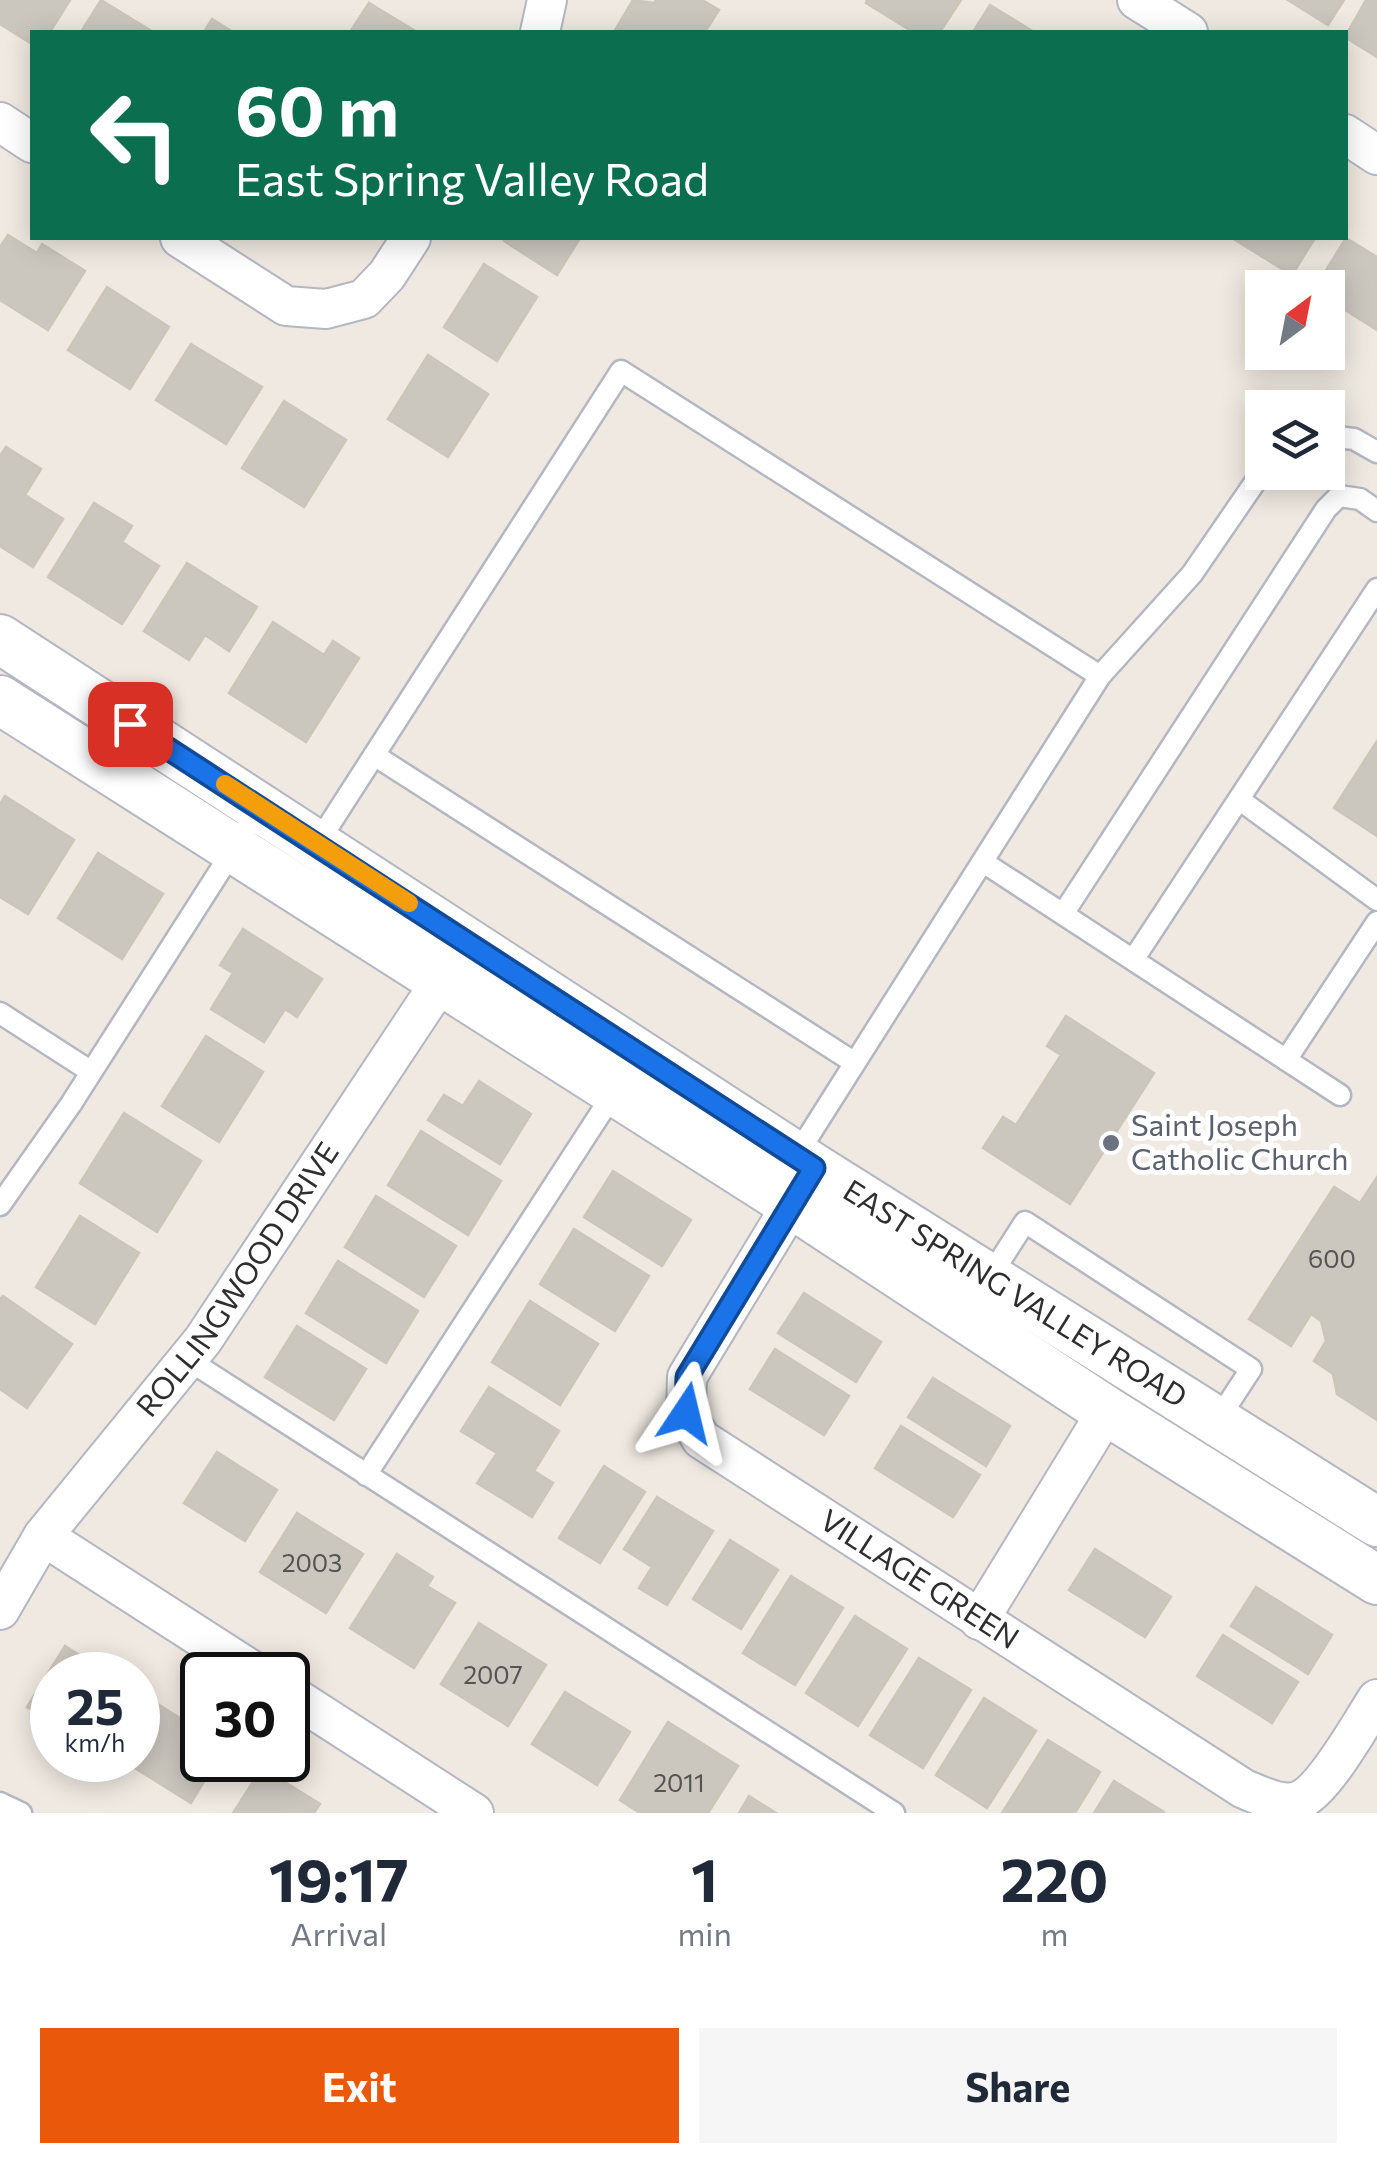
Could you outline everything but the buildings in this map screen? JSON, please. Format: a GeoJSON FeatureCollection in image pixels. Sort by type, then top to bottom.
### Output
{"type":"FeatureCollection","features":[{"type":"Feature","properties":{"kind":"street"},"geometry":{"type":"LineString","coordinates":[[540,30],[547,0]]}},
{"type":"Feature","properties":{"kind":"street"},"geometry":{"type":"LineString","coordinates":[[1137,0],[1185,30]]}},
{"type":"Feature","properties":{"kind":"street"},"geometry":{"type":"LineString","coordinates":[[0,122],[30,142]]}},
{"type":"Feature","properties":{"kind":"street"},"geometry":{"type":"LineString","coordinates":[[1348,136],[1377,155]]}},
{"type":"Feature","properties":{"kind":"street"},"geometry":{"type":"LineString","coordinates":[[183,240],[286,306],[326,309],[364,299],[410,240]]}},
{"type":"Feature","properties":{"kind":"street","name":"EAST SPRING VALLEY ROAD"},"geometry":{"type":"LineString","coordinates":[[0,639],[468,941],[1107,1411],[1377,1580]]}},
{"type":"Feature","properties":{"kind":"street","name":"EAST SPRING VALLEY ROAD"},"geometry":{"type":"LineString","coordinates":[[0,700],[615,1091],[988,1278],[1377,1522]]}},
{"type":"Feature","properties":{"kind":"street","name":"ROLLINGWOOD DRIVE"},"geometry":{"type":"LineString","coordinates":[[0,1610],[43,1536],[187,1360],[468,941]]}},
{"type":"Feature","properties":{"kind":"street","name":"VILLAGE GREEN"},"geometry":{"type":"LineString","coordinates":[[790,1178],[687,1377],[686,1413],[701,1439],[1244,1789],[1276,1801],[1298,1802],[1316,1789],[1377,1700]]}},
{"type":"Feature","properties":{"kind":"street"},"geometry":{"type":"LineString","coordinates":[[979,1620],[1107,1411]]}},
{"type":"Feature","properties":{"kind":"street"},"geometry":{"type":"LineString","coordinates":[[43,1536],[223,1652]]}},
{"type":"Feature","properties":{"kind":"street"},"geometry":{"type":"LineString","coordinates":[[310,1707],[474,1813]]}},
{"type":"Feature","properties":{"kind":"lane"},"geometry":{"type":"LineString","coordinates":[[317,844],[621,371],[1100,676]]}},
{"type":"Feature","properties":{"kind":"lane"},"geometry":{"type":"LineString","coordinates":[[1345,438],[1377,452]]}},
{"type":"Feature","properties":{"kind":"lane"},"geometry":{"type":"LineString","coordinates":[[790,1178],[855,1063],[1100,676],[1192,574],[1250,490]]}},
{"type":"Feature","properties":{"kind":"lane"},"geometry":{"type":"LineString","coordinates":[[1062,914],[1326,509],[1339,496],[1360,498],[1377,511]]}},
{"type":"Feature","properties":{"kind":"lane"},"geometry":{"type":"LineString","coordinates":[[1133,960],[1377,589]]}},
{"type":"Feature","properties":{"kind":"lane"},"geometry":{"type":"LineString","coordinates":[[374,755],[855,1063]]}},
{"type":"Feature","properties":{"kind":"lane"},"geometry":{"type":"LineString","coordinates":[[1240,800],[1377,900]]}},
{"type":"Feature","properties":{"kind":"lane"},"geometry":{"type":"LineString","coordinates":[[0,1205],[260,808]]}},
{"type":"Feature","properties":{"kind":"lane"},"geometry":{"type":"LineString","coordinates":[[982,862],[1340,1095]]}},
{"type":"Feature","properties":{"kind":"lane"},"geometry":{"type":"LineString","coordinates":[[1286,1060],[1377,922]]}},
{"type":"Feature","properties":{"kind":"lane"},"geometry":{"type":"LineString","coordinates":[[0,1012],[90,1071]]}},
{"type":"Feature","properties":{"kind":"lane"},"geometry":{"type":"LineString","coordinates":[[366,1475],[615,1091]]}},
{"type":"Feature","properties":{"kind":"lane"},"geometry":{"type":"LineString","coordinates":[[988,1278],[1025,1222],[1251,1369],[1217,1421]]}},
{"type":"Feature","properties":{"kind":"lane"},"geometry":{"type":"LineString","coordinates":[[187,1360],[894,1813]]}},
{"type":"Feature","properties":{"kind":"lane"},"geometry":{"type":"LineString","coordinates":[[0,1802],[22,1813]]}},
{"type":"Feature","properties":{"kind":"slow traffic"},"geometry":{"type":"LineString","coordinates":[[225,784],[409,903]]}},
{"type":"Feature","properties":{"kind":"place","name":"Saint Joseph Catholic Church"},"geometry":{"type":"Point","coordinates":[1111,1143]}},
{"type":"Feature","properties":{"kind":"route"},"geometry":{"type":"LineString","coordinates":[[130,724],[814,1168],[687,1377],[686,1413]]}}]}
